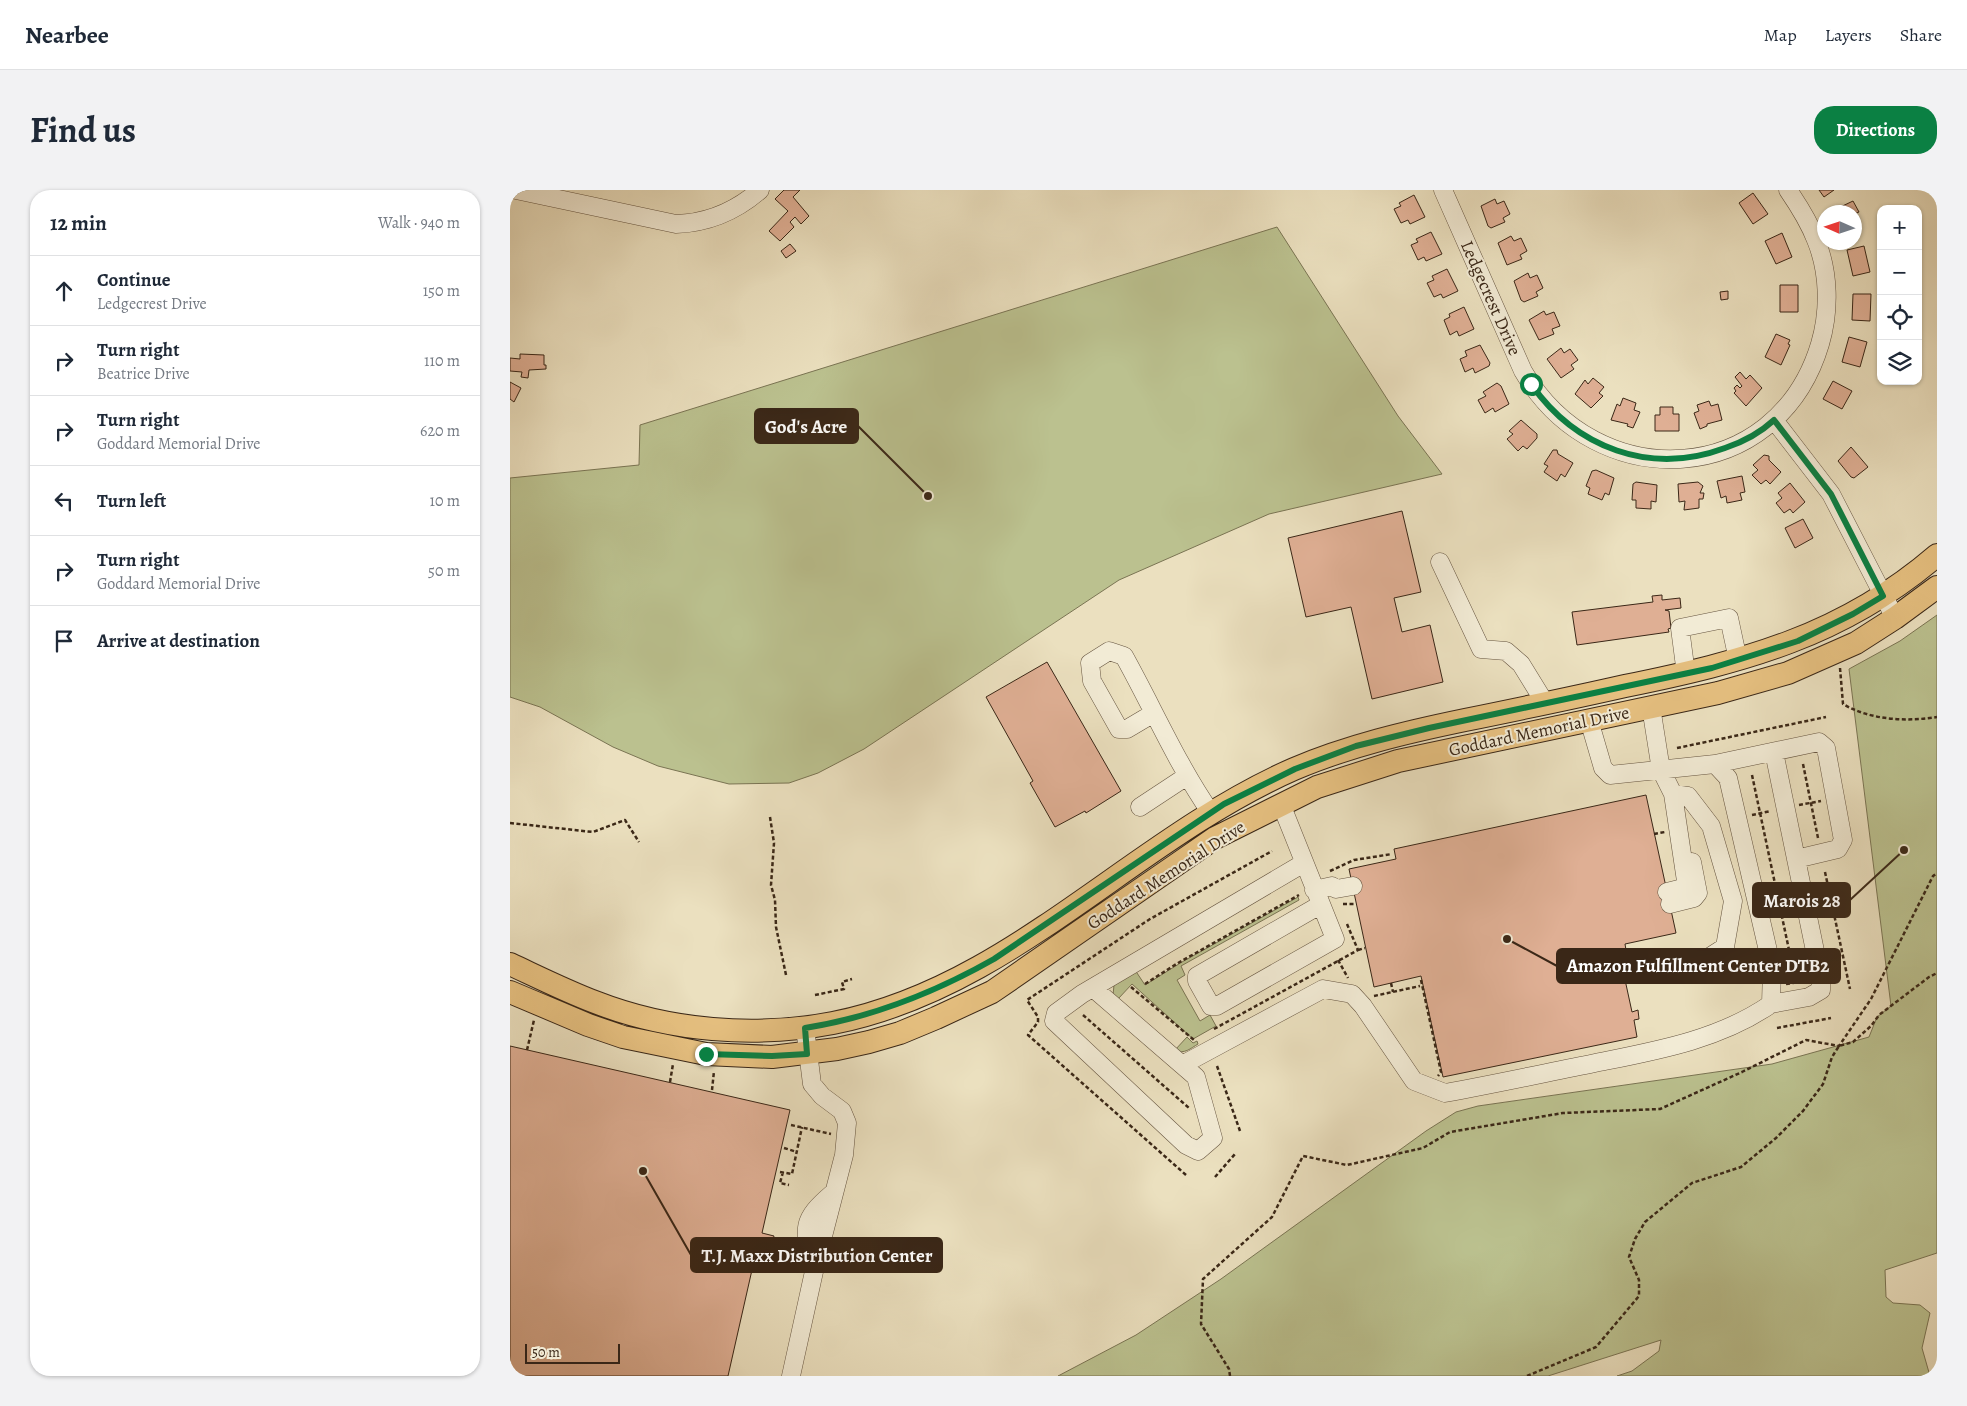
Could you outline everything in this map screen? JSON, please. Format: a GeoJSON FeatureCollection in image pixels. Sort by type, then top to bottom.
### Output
{"type":"FeatureCollection","features":[{"type":"Feature","properties":{"kind":"main road","name":"Goddard Memorial Drive"},"geometry":{"type":"LineString","coordinates":[[510,964],[597,1003],[657,1020],[740,1030],[805,1028],[877,1012],[926,994],[994,959],[1211,813],[1279,776],[1350,749],[1429,728],[1686,674],[1798,641],[1883,596],[1937,555]]}},
{"type":"Feature","properties":{"kind":"main road","name":"Goddard Memorial Drive"},"geometry":{"type":"LineString","coordinates":[[510,992],[614,1034],[661,1046],[706,1054],[739,1056],[807,1054],[837,1049],[900,1033],[983,997],[1018,976],[1215,838],[1317,787],[1378,766],[1718,692],[1788,673],[1856,643],[1895,618],[1937,587]]}},
{"type":"Feature","properties":{"kind":"street"},"geometry":{"type":"LineString","coordinates":[[516,190],[676,224],[694,223],[725,212],[760,190]]}},
{"type":"Feature","properties":{"kind":"street","name":"Ledgecrest Drive"},"geometry":{"type":"LineString","coordinates":[[1443,190],[1524,371],[1550,408],[1572,429],[1616,451],[1643,458],[1669,459],[1713,453],[1753,436],[1774,420],[1807,376],[1818,352],[1827,310],[1826,284],[1817,241],[1806,216],[1788,190]]}},
{"type":"Feature","properties":{"kind":"street"},"geometry":{"type":"LineString","coordinates":[[1774,420],[1831,494],[1895,618]]}},
{"type":"Feature","properties":{"kind":"street"},"geometry":{"type":"LineString","coordinates":[[1440,562],[1481,650],[1506,651],[1521,664],[1545,703]]}},
{"type":"Feature","properties":{"kind":"street"},"geometry":{"type":"LineString","coordinates":[[1686,674],[1680,628],[1730,618],[1738,660]]}},
{"type":"Feature","properties":{"kind":"street"},"geometry":{"type":"LineString","coordinates":[[1651,707],[1661,770],[1673,794],[1680,832],[1678,842],[1686,881],[1683,888],[1668,898]]}},
{"type":"Feature","properties":{"kind":"street"},"geometry":{"type":"LineString","coordinates":[[1154,713],[1187,776],[1211,813]]}},
{"type":"Feature","properties":{"kind":"street"},"geometry":{"type":"LineString","coordinates":[[1589,720],[1602,768],[1610,775],[1715,764],[1819,742],[1826,748],[1843,840],[1838,849],[1796,859]]}},
{"type":"Feature","properties":{"kind":"street"},"geometry":{"type":"LineString","coordinates":[[1182,1065],[1322,989],[1352,994],[1363,1006],[1414,1081],[1445,1093],[1675,1046],[1722,1030],[1758,1013],[1771,1004],[1809,997],[1821,990],[1821,978],[1774,752]]}},
{"type":"Feature","properties":{"kind":"street"},"geometry":{"type":"LineString","coordinates":[[1715,764],[1728,778],[1732,794],[1772,968],[1771,1004]]}},
{"type":"Feature","properties":{"kind":"street"},"geometry":{"type":"LineString","coordinates":[[1140,807],[1187,776]]}},
{"type":"Feature","properties":{"kind":"street"},"geometry":{"type":"LineString","coordinates":[[1673,794],[1688,796],[1711,826],[1733,901],[1725,947],[1683,974]]}},
{"type":"Feature","properties":{"kind":"street"},"geometry":{"type":"LineString","coordinates":[[1281,804],[1304,863],[1309,898],[1335,939],[1217,1006],[1211,1006],[1197,981],[1197,976],[1309,898],[1329,879],[1336,889],[1352,882]]}},
{"type":"Feature","properties":{"kind":"street"},"geometry":{"type":"LineString","coordinates":[[1093,988],[1196,1077],[1213,1138],[1198,1151],[1186,1145],[1054,1021],[1056,1013],[1093,988],[1304,863]]}},
{"type":"Feature","properties":{"kind":"street"},"geometry":{"type":"LineString","coordinates":[[791,1376],[815,1267],[844,1155],[847,1123],[842,1110],[822,1096],[812,1084],[805,1028]]}},
{"type":"Feature","properties":{"kind":"path"},"geometry":{"type":"LineString","coordinates":[[1840,667],[1843,704],[1848,707],[1870,717],[1926,719],[1937,717]]}},
{"type":"Feature","properties":{"kind":"path"},"geometry":{"type":"LineString","coordinates":[[1678,748],[1826,716]]}},
{"type":"Feature","properties":{"kind":"path"},"geometry":{"type":"LineString","coordinates":[[1803,764],[1818,838]]}},
{"type":"Feature","properties":{"kind":"path"},"geometry":{"type":"LineString","coordinates":[[1752,775],[1796,983]]}},
{"type":"Feature","properties":{"kind":"path"},"geometry":{"type":"LineString","coordinates":[[1795,806],[1836,798]]}},
{"type":"Feature","properties":{"kind":"path"},"geometry":{"type":"LineString","coordinates":[[1745,816],[1776,810]]}},
{"type":"Feature","properties":{"kind":"path"},"geometry":{"type":"LineString","coordinates":[[770,817],[774,843],[772,885],[775,900],[776,927],[786,975]]}},
{"type":"Feature","properties":{"kind":"path"},"geometry":{"type":"LineString","coordinates":[[510,823],[592,832],[626,820],[639,842]]}},
{"type":"Feature","properties":{"kind":"path"},"geometry":{"type":"LineString","coordinates":[[1329,879],[1344,864],[1376,855],[1392,854]]}},
{"type":"Feature","properties":{"kind":"path"},"geometry":{"type":"LineString","coordinates":[[1376,855],[1377,861]]}},
{"type":"Feature","properties":{"kind":"path"},"geometry":{"type":"LineString","coordinates":[[1825,872],[1850,989]]}},
{"type":"Feature","properties":{"kind":"path"},"geometry":{"type":"LineString","coordinates":[[1527,1376],[1596,1347],[1638,1296],[1639,1280],[1629,1257],[1635,1239],[1645,1222],[1692,1183],[1741,1167],[1776,1138],[1804,1111],[1823,1084],[1832,1057],[1871,999],[1933,876],[1937,873]]}},
{"type":"Feature","properties":{"kind":"path"},"geometry":{"type":"LineString","coordinates":[[1145,984],[1178,962],[1309,898],[1295,888]]}},
{"type":"Feature","properties":{"kind":"path"},"geometry":{"type":"LineString","coordinates":[[1358,950],[1365,948]]}},
{"type":"Feature","properties":{"kind":"path"},"geometry":{"type":"LineString","coordinates":[[1338,960],[1348,979],[1354,983]]}},
{"type":"Feature","properties":{"kind":"path"},"geometry":{"type":"LineString","coordinates":[[1230,1376],[1229,1369],[1201,1324],[1203,1280],[1272,1217],[1303,1156],[1347,1165],[1423,1148],[1450,1132],[1563,1113],[1660,1109],[1742,1072],[1806,1040],[1839,1046],[1853,1042],[1879,1015],[1929,977],[1937,974]]}},
{"type":"Feature","properties":{"kind":"path"},"geometry":{"type":"LineString","coordinates":[[1780,986],[1821,978]]}},
{"type":"Feature","properties":{"kind":"path"},"geometry":{"type":"LineString","coordinates":[[814,995],[844,989],[842,982],[852,979]]}},
{"type":"Feature","properties":{"kind":"path"},"geometry":{"type":"LineString","coordinates":[[1421,980],[1440,1072],[1429,1087]]}},
{"type":"Feature","properties":{"kind":"path"},"geometry":{"type":"LineString","coordinates":[[1392,983],[1393,992]]}},
{"type":"Feature","properties":{"kind":"path"},"geometry":{"type":"LineString","coordinates":[[1372,997],[1420,986]]}},
{"type":"Feature","properties":{"kind":"path"},"geometry":{"type":"LineString","coordinates":[[527,1050],[533,1024],[541,1005]]}},
{"type":"Feature","properties":{"kind":"path"},"geometry":{"type":"LineString","coordinates":[[1083,1015],[1192,1111]]}},
{"type":"Feature","properties":{"kind":"path"},"geometry":{"type":"LineString","coordinates":[[1777,1028],[1832,1018]]}},
{"type":"Feature","properties":{"kind":"path"},"geometry":{"type":"LineString","coordinates":[[1217,1066],[1240,1131]]}},
{"type":"Feature","properties":{"kind":"path"},"geometry":{"type":"LineString","coordinates":[[712,1090],[714,1069]]}},
{"type":"Feature","properties":{"kind":"path"},"geometry":{"type":"LineString","coordinates":[[791,1125],[838,1136]]}},
{"type":"Feature","properties":{"kind":"path"},"geometry":{"type":"LineString","coordinates":[[789,1185],[780,1183],[781,1172],[792,1174],[802,1127]]}},
{"type":"Feature","properties":{"kind":"path"},"geometry":{"type":"LineString","coordinates":[[784,1148],[797,1152]]}},
{"type":"Feature","properties":{"kind":"path"},"geometry":{"type":"LineString","coordinates":[[1215,1177],[1235,1154]]}},
{"type":"Feature","properties":{"kind":"green space"},"geometry":{"type":"Polygon","coordinates":[[[1277,227],[1398,416],[1442,474],[1269,514],[1119,580],[864,749],[818,773],[789,783],[729,784],[658,766],[613,747],[540,707],[510,697],[510,478],[639,465],[640,425],[1277,227]]]}},
{"type":"Feature","properties":{"kind":"green space"},"geometry":{"type":"Polygon","coordinates":[[[1937,615],[1937,1253],[1885,1270],[1886,1297],[1893,1303],[1920,1305],[1930,1313],[1922,1348],[1930,1376],[1617,1376],[1632,1371],[1659,1351],[1661,1340],[1548,1376],[1058,1376],[1136,1335],[1221,1279],[1426,1131],[1456,1112],[1478,1106],[1772,1064],[1869,1037],[1877,1017],[1891,1006],[1849,669],[1900,641],[1937,615]]]}},
{"type":"Feature","properties":{"kind":"green space"},"geometry":{"type":"Polygon","coordinates":[[[1298,897],[1299,900],[1181,966],[1185,975],[1177,980],[1200,1021],[1210,1015],[1216,1026],[1193,1039],[1132,984],[1118,999],[1113,995],[1114,985],[1135,970],[1145,985],[1298,897]]]}},
{"type":"Feature","properties":{"kind":"green space"},"geometry":{"type":"Polygon","coordinates":[[[1187,1037],[1193,1043],[1197,1041],[1198,1044],[1181,1052],[1175,1050],[1187,1037]]]}},
{"type":"Feature","properties":{"kind":"building"},"geometry":{"type":"Polygon","coordinates":[[[784,190],[800,190],[793,197],[809,216],[801,224],[795,217],[790,222],[794,227],[780,241],[769,231],[788,211],[775,199],[784,190]]]}},
{"type":"Feature","properties":{"kind":"building"},"geometry":{"type":"Polygon","coordinates":[[[1819,190],[1834,190],[1824,197],[1819,190]]]}},
{"type":"Feature","properties":{"kind":"building"},"geometry":{"type":"Polygon","coordinates":[[[1753,193],[1768,214],[1753,224],[1739,203],[1753,193]]]}},
{"type":"Feature","properties":{"kind":"building"},"geometry":{"type":"Polygon","coordinates":[[[1414,195],[1425,217],[1410,224],[1408,220],[1401,223],[1394,209],[1401,206],[1399,203],[1414,195]]]}},
{"type":"Feature","properties":{"kind":"building"},"geometry":{"type":"Polygon","coordinates":[[[1495,199],[1497,204],[1504,201],[1510,214],[1503,218],[1505,222],[1491,228],[1488,226],[1481,206],[1495,199]]]}},
{"type":"Feature","properties":{"kind":"building"},"geometry":{"type":"Polygon","coordinates":[[[1853,201],[1855,205],[1845,205],[1853,201]]]}},
{"type":"Feature","properties":{"kind":"building"},"geometry":{"type":"Polygon","coordinates":[[[1431,232],[1442,254],[1426,261],[1424,257],[1418,260],[1411,245],[1418,242],[1416,239],[1431,232]]]}},
{"type":"Feature","properties":{"kind":"building"},"geometry":{"type":"Polygon","coordinates":[[[1782,233],[1792,257],[1776,264],[1765,241],[1782,233]]]}},
{"type":"Feature","properties":{"kind":"building"},"geometry":{"type":"Polygon","coordinates":[[[1511,236],[1514,241],[1521,238],[1527,251],[1520,255],[1522,259],[1507,265],[1498,243],[1511,236]]]}},
{"type":"Feature","properties":{"kind":"building"},"geometry":{"type":"Polygon","coordinates":[[[790,244],[796,251],[786,258],[781,251],[790,244]]]}},
{"type":"Feature","properties":{"kind":"building"},"geometry":{"type":"Polygon","coordinates":[[[1862,246],[1864,246],[1870,272],[1853,276],[1847,250],[1862,250],[1862,246]]]}},
{"type":"Feature","properties":{"kind":"building"},"geometry":{"type":"Polygon","coordinates":[[[1447,269],[1458,291],[1443,298],[1441,294],[1434,297],[1427,283],[1434,280],[1432,276],[1447,269]]]}},
{"type":"Feature","properties":{"kind":"building"},"geometry":{"type":"Polygon","coordinates":[[[1528,273],[1530,278],[1537,275],[1543,288],[1536,292],[1538,296],[1524,302],[1521,300],[1514,281],[1528,273]]]}},
{"type":"Feature","properties":{"kind":"building"},"geometry":{"type":"Polygon","coordinates":[[[1780,285],[1798,285],[1798,312],[1780,312],[1780,285]]]}},
{"type":"Feature","properties":{"kind":"building"},"geometry":{"type":"Polygon","coordinates":[[[1728,291],[1728,299],[1721,300],[1720,292],[1728,291]]]}},
{"type":"Feature","properties":{"kind":"building"},"geometry":{"type":"Polygon","coordinates":[[[1853,294],[1871,294],[1870,321],[1852,320],[1853,294]]]}},
{"type":"Feature","properties":{"kind":"building"},"geometry":{"type":"Polygon","coordinates":[[[1464,307],[1474,329],[1459,336],[1457,331],[1450,335],[1444,320],[1450,317],[1449,314],[1464,307]]]}},
{"type":"Feature","properties":{"kind":"building"},"geometry":{"type":"Polygon","coordinates":[[[1544,311],[1546,315],[1554,312],[1560,326],[1552,329],[1554,334],[1539,340],[1529,320],[1544,311]]]}},
{"type":"Feature","properties":{"kind":"building"},"geometry":{"type":"Polygon","coordinates":[[[1776,334],[1790,340],[1788,344],[1790,345],[1781,365],[1765,357],[1776,334]]]}},
{"type":"Feature","properties":{"kind":"building"},"geometry":{"type":"Polygon","coordinates":[[[1849,337],[1867,342],[1860,367],[1842,362],[1849,337]]]}},
{"type":"Feature","properties":{"kind":"building"},"geometry":{"type":"Polygon","coordinates":[[[1480,345],[1490,363],[1489,366],[1475,373],[1473,368],[1465,372],[1460,359],[1467,356],[1465,351],[1480,345]]]}},
{"type":"Feature","properties":{"kind":"building"},"geometry":{"type":"Polygon","coordinates":[[[1561,348],[1564,353],[1570,349],[1578,360],[1571,365],[1574,369],[1561,378],[1547,359],[1561,348]]]}},
{"type":"Feature","properties":{"kind":"building"},"geometry":{"type":"Polygon","coordinates":[[[520,354],[544,355],[546,369],[529,370],[528,378],[521,377],[522,372],[510,371],[510,358],[520,359],[520,354]]]}},
{"type":"Feature","properties":{"kind":"building"},"geometry":{"type":"Polygon","coordinates":[[[1740,372],[1746,379],[1750,375],[1762,388],[1746,406],[1734,393],[1736,391],[1734,388],[1737,385],[1740,388],[1742,386],[1735,377],[1740,372]]]}},
{"type":"Feature","properties":{"kind":"building"},"geometry":{"type":"Polygon","coordinates":[[[1593,378],[1604,387],[1599,393],[1603,396],[1591,408],[1575,394],[1585,380],[1588,384],[1593,378]]]}},
{"type":"Feature","properties":{"kind":"building"},"geometry":{"type":"Polygon","coordinates":[[[1833,381],[1852,391],[1842,409],[1823,399],[1833,381]]]}},
{"type":"Feature","properties":{"kind":"building"},"geometry":{"type":"Polygon","coordinates":[[[510,382],[521,388],[514,402],[510,399],[510,382]]]}},
{"type":"Feature","properties":{"kind":"building"},"geometry":{"type":"Polygon","coordinates":[[[1497,383],[1501,386],[1509,404],[1495,412],[1493,408],[1485,413],[1478,400],[1486,396],[1483,392],[1497,383]]]}},
{"type":"Feature","properties":{"kind":"building"},"geometry":{"type":"Polygon","coordinates":[[[1623,398],[1636,403],[1634,410],[1640,412],[1633,428],[1627,426],[1628,424],[1611,420],[1617,404],[1620,406],[1623,398]]]}},
{"type":"Feature","properties":{"kind":"building"},"geometry":{"type":"Polygon","coordinates":[[[1709,401],[1711,406],[1718,404],[1722,420],[1707,424],[1707,426],[1700,429],[1694,413],[1699,411],[1697,405],[1709,401]]]}},
{"type":"Feature","properties":{"kind":"building"},"geometry":{"type":"Polygon","coordinates":[[[1660,407],[1673,407],[1673,414],[1679,414],[1679,431],[1655,431],[1655,415],[1660,415],[1660,407]]]}},
{"type":"Feature","properties":{"kind":"building"},"geometry":{"type":"Polygon","coordinates":[[[1521,420],[1537,434],[1537,438],[1527,449],[1523,446],[1518,451],[1507,439],[1513,434],[1509,431],[1521,420]]]}},
{"type":"Feature","properties":{"kind":"building"},"geometry":{"type":"Polygon","coordinates":[[[1851,447],[1868,467],[1854,478],[1838,461],[1851,447]]]}},
{"type":"Feature","properties":{"kind":"building"},"geometry":{"type":"Polygon","coordinates":[[[1553,450],[1557,450],[1558,454],[1573,463],[1565,477],[1561,474],[1557,481],[1544,472],[1548,466],[1544,464],[1553,450]]]}},
{"type":"Feature","properties":{"kind":"building"},"geometry":{"type":"Polygon","coordinates":[[[1764,455],[1769,456],[1769,460],[1781,472],[1770,484],[1766,480],[1761,484],[1752,475],[1758,470],[1753,465],[1764,455]]]}},
{"type":"Feature","properties":{"kind":"building"},"geometry":{"type":"Polygon","coordinates":[[[1596,470],[1614,478],[1609,495],[1605,493],[1602,500],[1588,494],[1590,488],[1586,486],[1592,471],[1596,470]]]}},
{"type":"Feature","properties":{"kind":"building"},"geometry":{"type":"Polygon","coordinates":[[[1742,476],[1745,492],[1740,493],[1742,500],[1727,503],[1726,496],[1721,498],[1717,481],[1742,476]]]}},
{"type":"Feature","properties":{"kind":"building"},"geometry":{"type":"Polygon","coordinates":[[[1636,482],[1657,485],[1656,502],[1651,501],[1651,509],[1636,508],[1636,500],[1632,500],[1633,484],[1636,482]]]}},
{"type":"Feature","properties":{"kind":"building"},"geometry":{"type":"Polygon","coordinates":[[[1698,482],[1703,486],[1700,493],[1704,493],[1703,499],[1699,499],[1699,508],[1684,510],[1685,501],[1679,502],[1678,484],[1698,482]]]}},
{"type":"Feature","properties":{"kind":"building"},"geometry":{"type":"Polygon","coordinates":[[[1790,483],[1805,502],[1793,513],[1790,509],[1784,513],[1776,503],[1782,498],[1778,493],[1790,483]]]}},
{"type":"Feature","properties":{"kind":"building"},"geometry":{"type":"Polygon","coordinates":[[[1402,511],[1421,592],[1394,598],[1402,632],[1430,625],[1443,682],[1372,699],[1351,607],[1306,617],[1288,538],[1402,511]]]}},
{"type":"Feature","properties":{"kind":"building"},"geometry":{"type":"Polygon","coordinates":[[[1803,519],[1813,538],[1795,548],[1785,528],[1803,519]]]}},
{"type":"Feature","properties":{"kind":"building"},"geometry":{"type":"Polygon","coordinates":[[[1662,595],[1662,600],[1680,598],[1681,608],[1665,610],[1669,611],[1671,628],[1668,629],[1669,632],[1577,645],[1572,612],[1653,602],[1652,596],[1662,595]]]}},
{"type":"Feature","properties":{"kind":"building"},"geometry":{"type":"Polygon","coordinates":[[[1047,662],[1121,791],[1086,813],[1085,811],[1055,827],[1030,783],[1033,781],[986,697],[1047,662]]]}},
{"type":"Feature","properties":{"kind":"building"},"geometry":{"type":"Polygon","coordinates":[[[1646,795],[1676,933],[1625,944],[1626,950],[1619,952],[1632,1012],[1638,1010],[1639,1019],[1634,1020],[1637,1037],[1443,1077],[1421,976],[1374,987],[1349,869],[1396,859],[1394,849],[1646,795]]]}},
{"type":"Feature","properties":{"kind":"building"},"geometry":{"type":"Polygon","coordinates":[[[510,1046],[790,1110],[762,1233],[774,1236],[773,1240],[778,1242],[776,1254],[770,1252],[767,1265],[754,1261],[728,1376],[510,1376],[510,1046]]]}},
{"type":"Feature","properties":{"kind":"place","name":"God's Acre"},"geometry":{"type":"Point","coordinates":[928,496]}},
{"type":"Feature","properties":{"kind":"place","name":"Marois 28"},"geometry":{"type":"Point","coordinates":[1904,850]}},
{"type":"Feature","properties":{"kind":"place","name":"Amazon Fulfillment Center DTB2"},"geometry":{"type":"Point","coordinates":[1507,939]}},
{"type":"Feature","properties":{"kind":"place","name":"T.J. Maxx Distribution Center"},"geometry":{"type":"Point","coordinates":[643,1171]}},
{"type":"Feature","properties":{"kind":"route"},"geometry":{"type":"LineString","coordinates":[[706,1054],[772,1056],[807,1054],[805,1028],[830,1024],[900,1005],[960,978],[994,959],[1224,804],[1271,780],[1315,761],[1356,746],[1429,728],[1712,668],[1798,641],[1853,614],[1883,596],[1837,503],[1774,420],[1753,436],[1713,453],[1684,458],[1643,458],[1616,451],[1572,429],[1560,419],[1531,384]]}}]}
